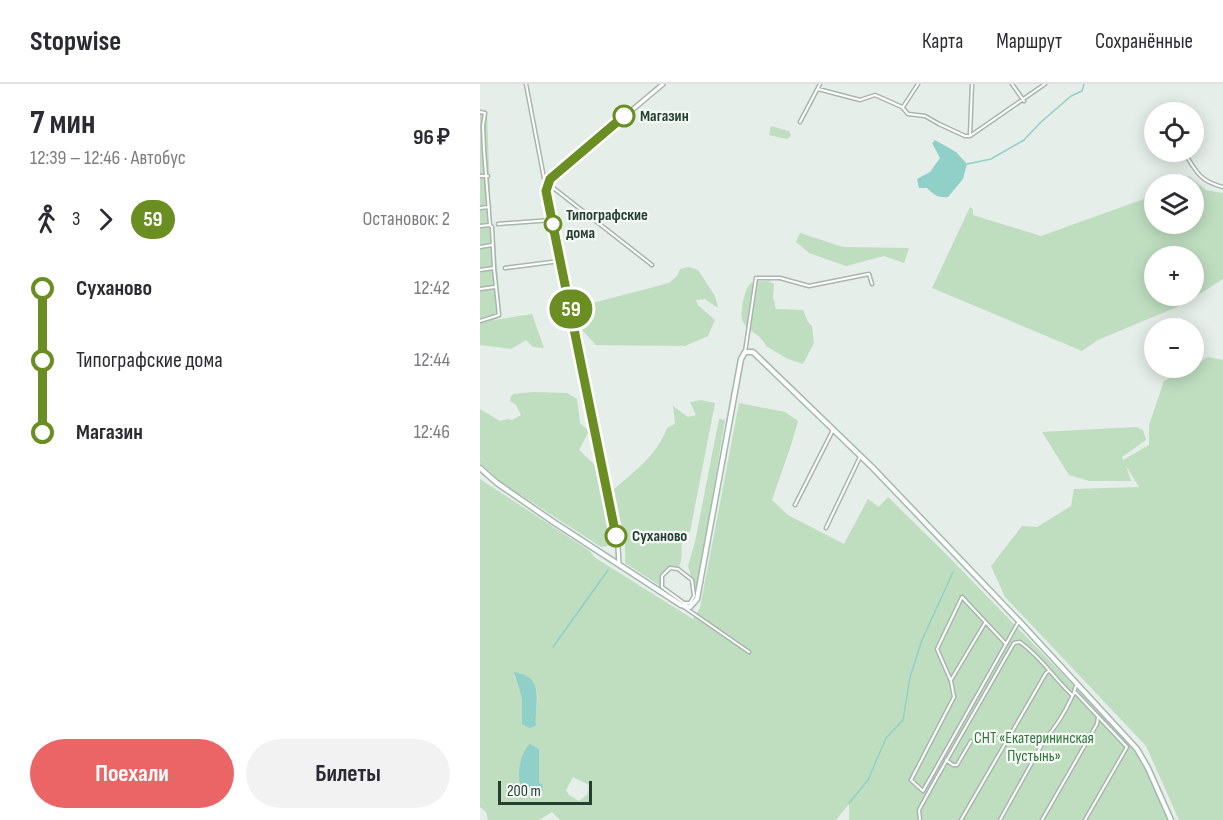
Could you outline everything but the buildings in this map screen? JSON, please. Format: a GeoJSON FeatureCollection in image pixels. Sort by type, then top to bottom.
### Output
{"type":"FeatureCollection","features":[{"type":"Feature","properties":{"kind":"main road"},"geometry":{"type":"LineString","coordinates":[[480,468],[497,483],[552,521],[681,605],[690,607],[697,599],[742,355],[745,352],[757,354],[861,456],[1129,739],[1144,759],[1171,820]]}},
{"type":"Feature","properties":{"kind":"street"},"geometry":{"type":"LineString","coordinates":[[526,84],[544,178],[547,183],[652,265]]}},
{"type":"Feature","properties":{"kind":"street"},"geometry":{"type":"LineString","coordinates":[[618,564],[618,547],[587,386],[546,191],[550,179],[663,84]]}},
{"type":"Feature","properties":{"kind":"street"},"geometry":{"type":"LineString","coordinates":[[800,122],[820,84]]}},
{"type":"Feature","properties":{"kind":"street"},"geometry":{"type":"LineString","coordinates":[[902,107],[918,84]]}},
{"type":"Feature","properties":{"kind":"street"},"geometry":{"type":"LineString","coordinates":[[970,136],[972,84]]}},
{"type":"Feature","properties":{"kind":"street"},"geometry":{"type":"LineString","coordinates":[[1012,84],[1024,101]]}},
{"type":"Feature","properties":{"kind":"street"},"geometry":{"type":"LineString","coordinates":[[818,89],[860,100],[875,95],[902,107],[908,114],[925,116],[965,136],[970,136],[1024,101],[1045,84]]}},
{"type":"Feature","properties":{"kind":"street"},"geometry":{"type":"LineString","coordinates":[[480,112],[485,113],[482,126],[499,315],[480,321]]}},
{"type":"Feature","properties":{"kind":"street"},"geometry":{"type":"LineString","coordinates":[[480,151],[484,150]]}},
{"type":"Feature","properties":{"kind":"street"},"geometry":{"type":"LineString","coordinates":[[1190,162],[1198,175],[1205,181],[1223,187]]}},
{"type":"Feature","properties":{"kind":"street"},"geometry":{"type":"LineString","coordinates":[[480,176],[488,176]]}},
{"type":"Feature","properties":{"kind":"street"},"geometry":{"type":"LineString","coordinates":[[480,208],[489,207]]}},
{"type":"Feature","properties":{"kind":"street"},"geometry":{"type":"LineString","coordinates":[[498,224],[552,220]]}},
{"type":"Feature","properties":{"kind":"street"},"geometry":{"type":"LineString","coordinates":[[480,226],[491,226]]}},
{"type":"Feature","properties":{"kind":"street"},"geometry":{"type":"LineString","coordinates":[[480,247],[494,245]]}},
{"type":"Feature","properties":{"kind":"street"},"geometry":{"type":"LineString","coordinates":[[505,268],[560,261]]}},
{"type":"Feature","properties":{"kind":"street"},"geometry":{"type":"LineString","coordinates":[[480,270],[494,268]]}},
{"type":"Feature","properties":{"kind":"street"},"geometry":{"type":"LineString","coordinates":[[745,352],[756,278],[780,278],[809,286],[869,274],[872,284]]}},
{"type":"Feature","properties":{"kind":"street"},"geometry":{"type":"LineString","coordinates":[[480,289],[496,286]]}},
{"type":"Feature","properties":{"kind":"street"},"geometry":{"type":"LineString","coordinates":[[795,505],[833,430]]}},
{"type":"Feature","properties":{"kind":"street"},"geometry":{"type":"LineString","coordinates":[[826,528],[861,456]]}},
{"type":"Feature","properties":{"kind":"street"},"geometry":{"type":"LineString","coordinates":[[670,568],[678,569],[692,580],[694,596],[690,603],[684,603],[662,587],[662,576],[670,568]]}},
{"type":"Feature","properties":{"kind":"street"},"geometry":{"type":"LineString","coordinates":[[1006,644],[962,597],[937,649],[951,681],[954,696],[911,780],[923,791],[1019,621]]}},
{"type":"Feature","properties":{"kind":"street"},"geometry":{"type":"LineString","coordinates":[[681,605],[749,652]]}},
{"type":"Feature","properties":{"kind":"street"},"geometry":{"type":"LineString","coordinates":[[951,681],[985,623]]}},
{"type":"Feature","properties":{"kind":"street"},"geometry":{"type":"LineString","coordinates":[[920,820],[920,810],[946,760],[1014,642],[1020,642],[1032,650],[1046,664],[1049,671],[1098,716],[1127,747]]}},
{"type":"Feature","properties":{"kind":"street"},"geometry":{"type":"LineString","coordinates":[[961,820],[1022,711],[1049,671]]}},
{"type":"Feature","properties":{"kind":"street"},"geometry":{"type":"LineString","coordinates":[[1000,820],[1045,739],[1053,730],[1074,694],[1074,687],[1077,684]]}},
{"type":"Feature","properties":{"kind":"street"},"geometry":{"type":"LineString","coordinates":[[1042,820],[1097,724],[1098,716]]}},
{"type":"Feature","properties":{"kind":"street"},"geometry":{"type":"LineString","coordinates":[[1085,820],[1127,747],[1129,739]]}},
{"type":"Feature","properties":{"kind":"street"},"geometry":{"type":"LineString","coordinates":[[946,760],[957,765],[971,741]]}},
{"type":"Feature","properties":{"kind":"green space"},"geometry":{"type":"Polygon","coordinates":[[[480,112],[487,112],[491,225],[494,227],[501,317],[494,320],[532,314],[544,348],[533,347],[526,340],[511,349],[480,345],[480,112]]]}},
{"type":"Feature","properties":{"kind":"green space"},"geometry":{"type":"Polygon","coordinates":[[[771,126],[789,131],[791,136],[787,139],[769,135],[771,126]]]}},
{"type":"Feature","properties":{"kind":"green space"},"geometry":{"type":"Polygon","coordinates":[[[1204,188],[1223,193],[1223,279],[1204,291],[1204,246],[1144,246],[1144,306],[1179,306],[1151,318],[1144,318],[1144,321],[1098,340],[1082,351],[932,288],[970,207],[973,209],[973,215],[1041,236],[1144,199],[1144,234],[1204,234],[1204,188]]]}},
{"type":"Feature","properties":{"kind":"green space"},"geometry":{"type":"Polygon","coordinates":[[[800,233],[843,247],[909,248],[904,263],[884,256],[846,266],[809,253],[796,242],[800,233]]]}},
{"type":"Feature","properties":{"kind":"green space"},"geometry":{"type":"Polygon","coordinates":[[[689,267],[698,270],[715,296],[718,308],[705,299],[696,300],[698,305],[715,320],[708,336],[685,346],[596,345],[583,331],[577,307],[669,283],[677,276],[680,269],[689,267]]]}},
{"type":"Feature","properties":{"kind":"green space"},"geometry":{"type":"Polygon","coordinates":[[[768,281],[774,284],[773,297],[776,309],[803,310],[812,326],[814,343],[803,364],[788,359],[766,346],[743,322],[743,303],[749,285],[768,281]]]}},
{"type":"Feature","properties":{"kind":"green space"},"geometry":{"type":"Polygon","coordinates":[[[1208,357],[1223,360],[1223,820],[1179,820],[1146,746],[1005,597],[991,566],[1022,526],[1037,527],[1071,506],[1074,489],[1139,487],[1126,466],[1131,481],[1089,481],[1069,475],[1042,432],[1136,427],[1143,430],[1146,440],[1122,457],[1123,460],[1149,445],[1149,425],[1164,381],[1170,378],[1204,378],[1204,359],[1208,357]]]}},
{"type":"Feature","properties":{"kind":"green space"},"geometry":{"type":"Polygon","coordinates":[[[533,392],[567,393],[577,399],[580,423],[589,431],[579,450],[596,466],[613,545],[601,547],[501,482],[480,463],[480,409],[500,421],[512,420],[521,415],[516,405],[510,401],[511,396],[533,392]]]}},
{"type":"Feature","properties":{"kind":"green space"},"geometry":{"type":"Polygon","coordinates":[[[701,400],[715,403],[690,532],[683,531],[680,564],[678,569],[670,568],[662,576],[662,587],[625,563],[625,543],[614,489],[645,462],[663,438],[667,428],[675,424],[673,406],[688,417],[696,415],[690,402],[701,400]]]}},
{"type":"Feature","properties":{"kind":"green space","name":"СНТ «Екатерининская Пустынь»"},"geometry":{"type":"Polygon","coordinates":[[[739,403],[785,412],[798,421],[772,500],[788,515],[844,544],[868,499],[879,507],[888,497],[1138,752],[1169,820],[849,820],[849,804],[836,820],[560,820],[552,812],[539,820],[488,820],[486,812],[480,807],[480,479],[590,551],[594,557],[693,619],[700,608],[739,403]],[[520,673],[515,676],[522,699],[522,724],[536,725],[536,689],[534,683],[520,673]],[[537,747],[524,765],[520,776],[529,796],[539,783],[539,750],[537,747]],[[573,777],[566,790],[569,795],[579,801],[588,794],[589,785],[573,777]]]}},
{"type":"Feature","properties":{"kind":"green space"},"geometry":{"type":"Polygon","coordinates":[[[719,419],[725,420],[696,598],[688,566],[695,542],[719,419]]]}},
{"type":"Feature","properties":{"kind":"water"},"geometry":{"type":"Polygon","coordinates":[[[935,140],[956,152],[967,164],[963,179],[948,197],[936,196],[927,188],[919,188],[917,179],[930,172],[940,158],[932,143],[935,140]]]}},
{"type":"Feature","properties":{"kind":"water"},"geometry":{"type":"Polygon","coordinates":[[[514,672],[531,679],[535,685],[537,692],[536,726],[529,728],[522,724],[522,699],[514,672]]]}},
{"type":"Feature","properties":{"kind":"water"},"geometry":{"type":"Polygon","coordinates":[[[530,744],[539,749],[539,783],[542,784],[543,790],[540,796],[529,796],[520,783],[521,762],[530,744]]]}},
{"type":"Feature","properties":{"kind":"waterway"},"geometry":{"type":"LineString","coordinates":[[967,164],[991,159],[1024,140],[1071,96],[1082,91],[1084,84]]}},
{"type":"Feature","properties":{"kind":"waterway"},"geometry":{"type":"LineString","coordinates":[[553,647],[608,570]]}},
{"type":"Feature","properties":{"kind":"waterway"},"geometry":{"type":"LineString","coordinates":[[849,803],[868,780],[886,738],[903,720],[910,677],[922,640],[953,572]]}},
{"type":"Feature","properties":{"kind":"bus line","name":"59"},"geometry":{"type":"LineString","coordinates":[[616,536],[546,191],[550,179],[624,116]]}},
{"type":"Feature","properties":{"kind":"place","name":"Магазин"},"geometry":{"type":"Point","coordinates":[624,116]}},
{"type":"Feature","properties":{"kind":"place","name":"Типографские дома"},"geometry":{"type":"Point","coordinates":[553,224]}},
{"type":"Feature","properties":{"kind":"place","name":"Суханово"},"geometry":{"type":"Point","coordinates":[616,536]}}]}
